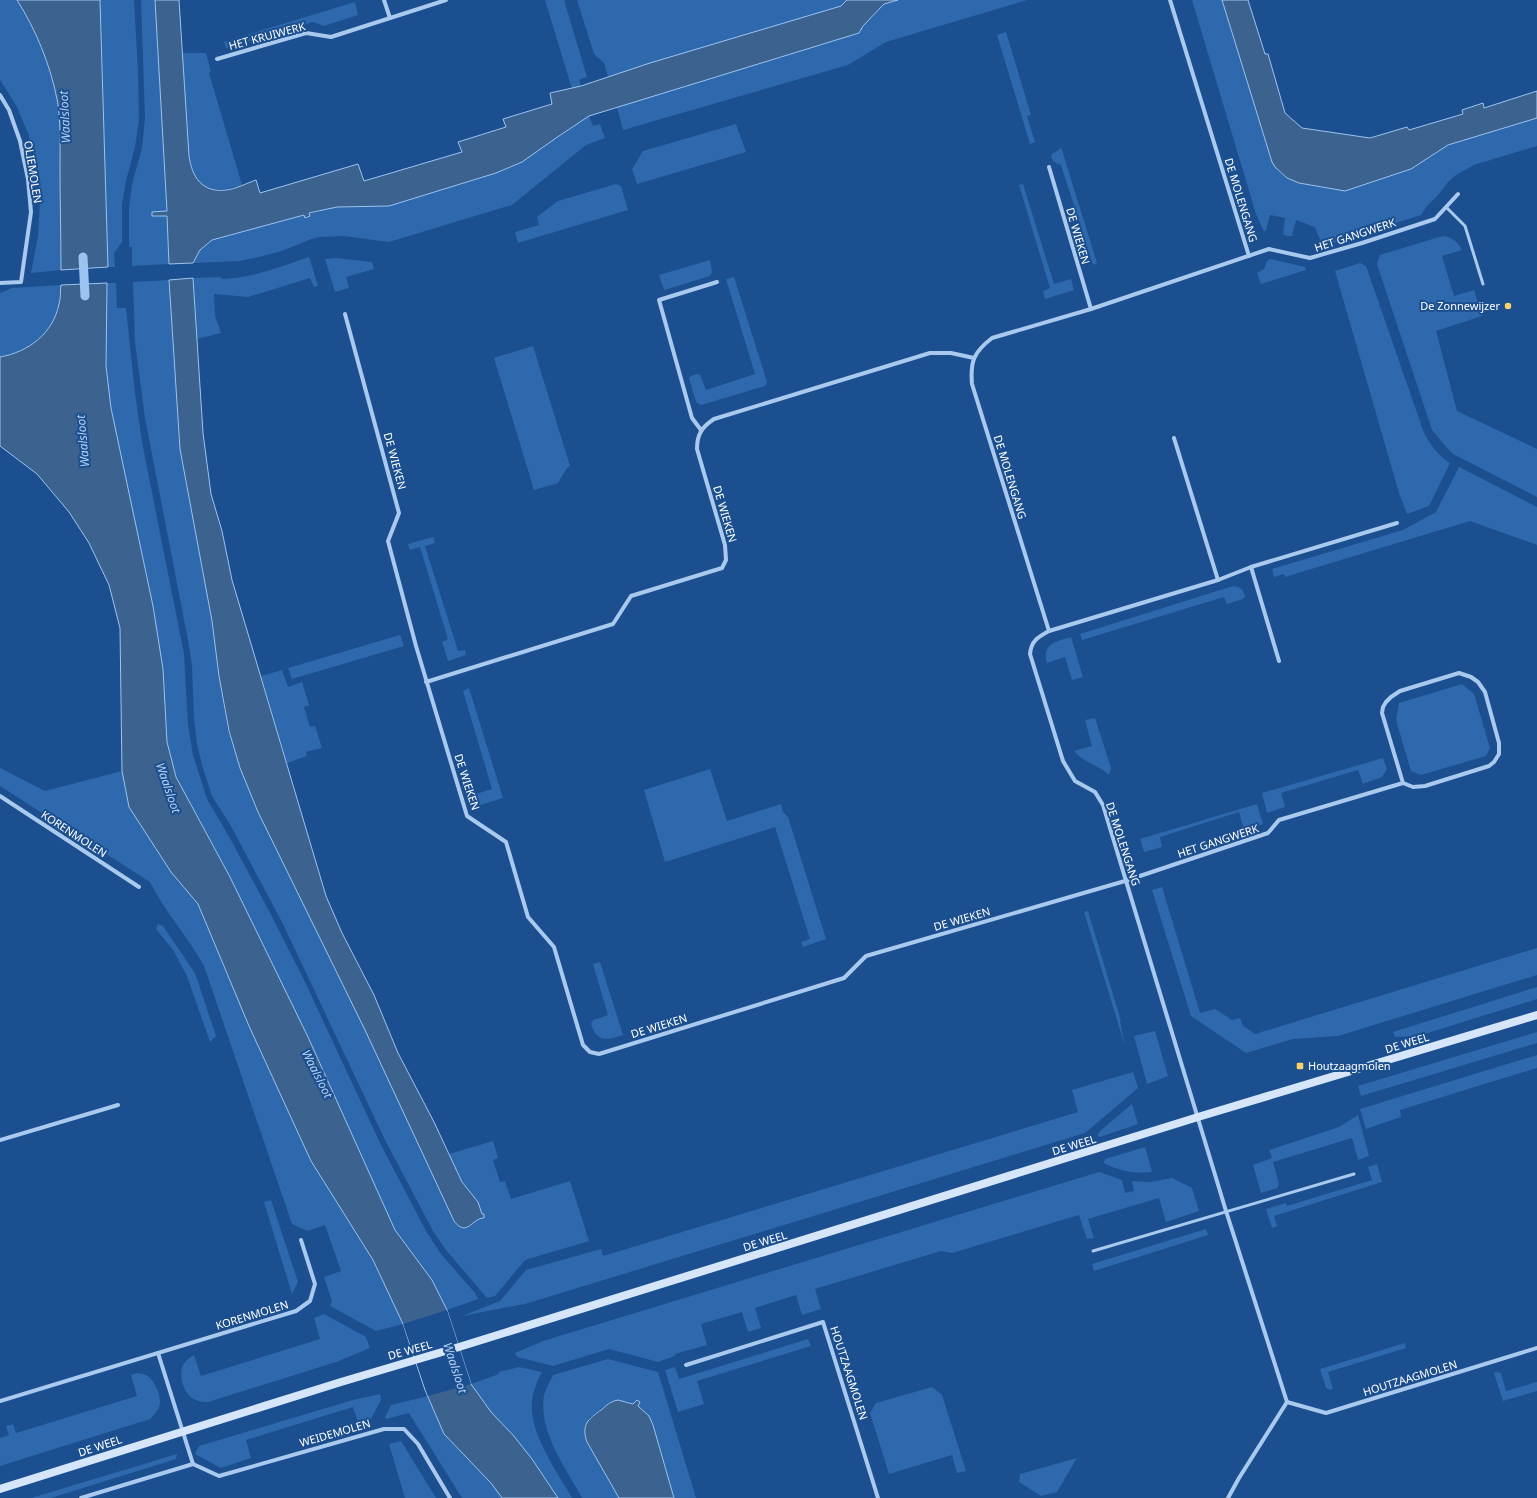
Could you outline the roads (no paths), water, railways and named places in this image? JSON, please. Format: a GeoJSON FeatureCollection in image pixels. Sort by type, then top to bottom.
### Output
{"type":"FeatureCollection","features":[{"type":"Feature","properties":{"kind":"street"},"geometry":{"type":"LineString","coordinates":[[384,0],[390,18]]}},
{"type":"Feature","properties":{"kind":"street","name":"HET KRUIWERK"},"geometry":{"type":"LineString","coordinates":[[217,59],[306,32],[331,36],[446,0]]}},
{"type":"Feature","properties":{"kind":"street","name":"DE MOLENGANG"},"geometry":{"type":"LineString","coordinates":[[1170,0],[1249,256],[1090,310],[992,338],[982,346],[974,358],[971,370],[972,384],[1049,632],[1038,638],[1031,646],[1030,654],[1063,762],[1075,781],[1095,792],[1103,805],[1184,1077],[1198,1117]]}},
{"type":"Feature","properties":{"kind":"street","name":"OLIEMOLEN"},"geometry":{"type":"LineString","coordinates":[[0,95],[9,110],[20,141],[28,179],[31,212],[21,282],[0,283]]}},
{"type":"Feature","properties":{"kind":"street","name":"DE WIEKEN"},"geometry":{"type":"LineString","coordinates":[[1049,167],[1090,310]]}},
{"type":"Feature","properties":{"kind":"street","name":"HET GANGWERK"},"geometry":{"type":"LineString","coordinates":[[1249,256],[1269,249],[1310,258],[1435,219],[1458,194]]}},
{"type":"Feature","properties":{"kind":"street"},"geometry":{"type":"LineString","coordinates":[[717,282],[659,300],[692,418],[701,430],[714,419],[930,353],[951,353],[974,358]]}},
{"type":"Feature","properties":{"kind":"street","name":"DE WIEKEN"},"geometry":{"type":"LineString","coordinates":[[345,314],[399,512],[388,541],[426,682],[467,816],[506,842],[528,917],[554,947],[583,1045],[590,1052],[600,1054],[844,978],[866,956],[1125,881]]}},
{"type":"Feature","properties":{"kind":"street","name":"DE WIEKEN"},"geometry":{"type":"LineString","coordinates":[[426,682],[613,624],[631,596],[722,568],[726,560],[725,545],[697,449],[697,439],[701,430]]}},
{"type":"Feature","properties":{"kind":"street"},"geometry":{"type":"LineString","coordinates":[[1174,438],[1218,580]]}},
{"type":"Feature","properties":{"kind":"street"},"geometry":{"type":"LineString","coordinates":[[1049,632],[1218,580],[1250,567],[1398,523]]}},
{"type":"Feature","properties":{"kind":"street"},"geometry":{"type":"LineString","coordinates":[[1250,567],[1279,660]]}},
{"type":"Feature","properties":{"kind":"street","name":"HET GANGWERK"},"geometry":{"type":"LineString","coordinates":[[1125,881],[1268,833],[1279,820],[1403,783],[1413,787],[1425,786],[1485,768],[1494,762],[1499,754],[1500,742],[1485,692],[1478,682],[1471,677],[1459,673],[1400,691],[1386,702],[1383,707],[1382,714],[1403,783]]}},
{"type":"Feature","properties":{"kind":"street","name":"KORENMOLEN"},"geometry":{"type":"LineString","coordinates":[[0,796],[139,887]]}},
{"type":"Feature","properties":{"kind":"street","name":"DE WEEL"},"geometry":{"type":"LineString","coordinates":[[0,1489],[182,1431],[415,1361],[1198,1117],[1537,1016]]}},
{"type":"Feature","properties":{"kind":"street"},"geometry":{"type":"LineString","coordinates":[[0,1140],[118,1105]]}},
{"type":"Feature","properties":{"kind":"street"},"geometry":{"type":"LineString","coordinates":[[1198,1117],[1226,1211],[1287,1402],[1238,1478],[1228,1498]]}},
{"type":"Feature","properties":{"kind":"street","name":"KORENMOLEN"},"geometry":{"type":"LineString","coordinates":[[0,1401],[296,1311],[310,1301],[315,1284],[301,1240]]}},
{"type":"Feature","properties":{"kind":"street","name":"HOUTZAAGMOLEN"},"geometry":{"type":"LineString","coordinates":[[686,1365],[823,1322],[878,1498]]}},
{"type":"Feature","properties":{"kind":"street","name":"HOUTZAAGMOLEN"},"geometry":{"type":"LineString","coordinates":[[1287,1402],[1326,1413],[1537,1348]]}},
{"type":"Feature","properties":{"kind":"street"},"geometry":{"type":"LineString","coordinates":[[81,1498],[193,1464],[158,1353]]}},
{"type":"Feature","properties":{"kind":"street","name":"WEIDEMOLEN"},"geometry":{"type":"LineString","coordinates":[[193,1464],[219,1476],[376,1430],[404,1429],[418,1444],[450,1498]]}},
{"type":"Feature","properties":{"kind":"lane"},"geometry":{"type":"LineString","coordinates":[[1446,207],[1465,226],[1483,284]]}},
{"type":"Feature","properties":{"kind":"lane"},"geometry":{"type":"LineString","coordinates":[[1094,1250],[1354,1174]]}},
{"type":"Feature","properties":{"kind":"water"},"geometry":{"type":"Polygon","coordinates":[[[17,0],[100,0],[108,267],[61,270],[60,133],[57,99],[42,48],[17,0]]]}},
{"type":"Feature","properties":{"kind":"water"},"geometry":{"type":"Polygon","coordinates":[[[155,0],[179,0],[189,156],[190,164],[196,177],[205,186],[218,190],[234,188],[256,180],[260,193],[358,164],[364,181],[462,152],[458,142],[506,127],[503,119],[552,104],[550,93],[581,86],[650,63],[841,6],[847,0],[898,0],[884,4],[863,26],[859,33],[589,116],[522,162],[496,173],[389,206],[337,207],[309,213],[310,216],[305,218],[304,215],[212,240],[200,250],[193,263],[169,264],[167,216],[152,216],[152,212],[167,211],[155,0]]]}},
{"type":"Feature","properties":{"kind":"water"},"geometry":{"type":"Polygon","coordinates":[[[1222,0],[1248,0],[1265,54],[1268,54],[1285,113],[1302,128],[1370,138],[1407,127],[1409,130],[1463,114],[1462,110],[1483,103],[1484,108],[1537,91],[1537,118],[1448,145],[1411,169],[1345,191],[1299,183],[1287,178],[1275,167],[1272,162],[1222,0]]]}},
{"type":"Feature","properties":{"kind":"water"},"geometry":{"type":"Polygon","coordinates":[[[193,278],[203,433],[211,494],[222,531],[232,580],[326,896],[342,933],[374,995],[398,1053],[434,1122],[462,1182],[478,1202],[482,1214],[484,1214],[484,1218],[476,1221],[466,1228],[462,1228],[454,1221],[365,1030],[258,812],[240,768],[229,731],[219,676],[212,621],[180,449],[169,280],[193,278]]]}},
{"type":"Feature","properties":{"kind":"water"},"geometry":{"type":"Polygon","coordinates":[[[107,283],[106,366],[111,408],[153,606],[163,669],[167,742],[176,777],[230,877],[308,1037],[395,1230],[432,1280],[447,1310],[471,1384],[491,1412],[513,1435],[532,1459],[558,1498],[502,1498],[491,1483],[444,1434],[425,1390],[403,1324],[373,1260],[311,1161],[249,1026],[198,904],[171,872],[129,807],[122,771],[120,628],[109,585],[89,543],[69,512],[37,474],[0,446],[0,357],[20,351],[38,340],[45,333],[56,315],[60,302],[61,285],[107,283]]]}},
{"type":"Feature","properties":{"kind":"water"},"geometry":{"type":"Polygon","coordinates":[[[618,1400],[633,1404],[637,1400],[640,1402],[638,1406],[649,1416],[653,1425],[674,1498],[619,1498],[587,1442],[585,1427],[589,1420],[608,1404],[618,1400]]]}},
{"type":"Feature","properties":{"kind":"waterway","name":"Waalsloot"},"geometry":{"type":"LineString","coordinates":[[83,257],[85,296]]}},
{"type":"Feature","properties":{"kind":"place","name":"De Zonnewijzer"},"geometry":{"type":"Point","coordinates":[1508,306]}},
{"type":"Feature","properties":{"kind":"place","name":"Houtzaagmolen"},"geometry":{"type":"Point","coordinates":[1300,1066]}}]}
